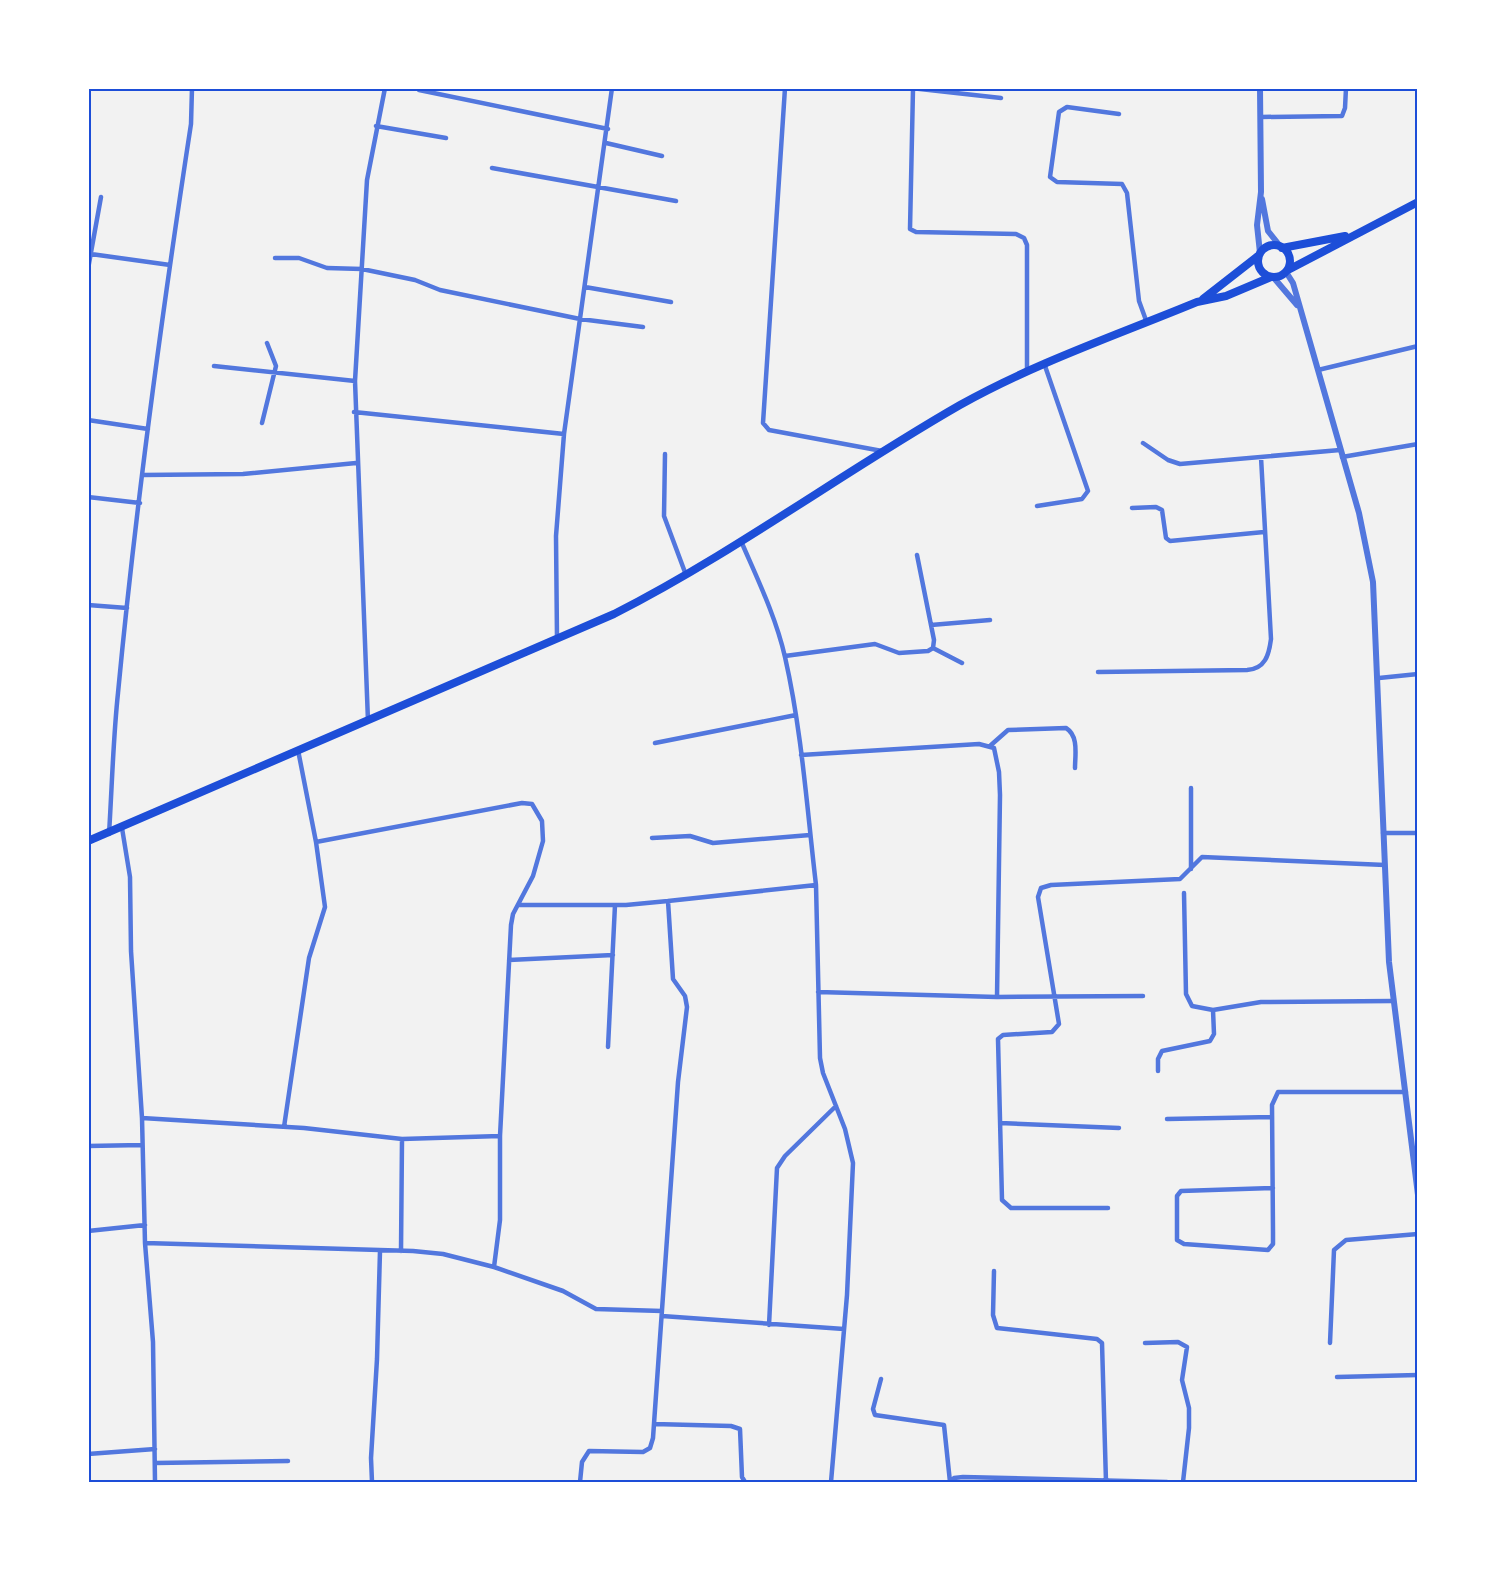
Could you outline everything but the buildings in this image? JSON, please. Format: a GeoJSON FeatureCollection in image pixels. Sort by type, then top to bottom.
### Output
{"type":"FeatureCollection","features":[{"type":"Feature","properties":{"kind":"main road"},"geometry":{"type":"LineString","coordinates":[[88,841],[109,834],[614,614],[686,575],[961,405],[1027,370],[1197,302],[1226,296],[1287,271],[1352,234],[1418,202]]}},
{"type":"Feature","properties":{"kind":"main road"},"geometry":{"type":"LineString","coordinates":[[1197,302],[1259,255],[1266,247],[1281,247],[1352,234]]}},
{"type":"Feature","properties":{"kind":"main road"},"geometry":{"type":"LineString","coordinates":[[1281,247],[1290,260],[1287,271]]}},
{"type":"Feature","properties":{"kind":"main road"},"geometry":{"type":"LineString","coordinates":[[1259,255],[1260,270],[1272,277]]}},
{"type":"Feature","properties":{"kind":"street"},"geometry":{"type":"LineString","coordinates":[[109,834],[117,694],[148,429],[191,124],[192,88]]}},
{"type":"Feature","properties":{"kind":"street"},"geometry":{"type":"LineString","coordinates":[[368,721],[354,412],[366,188],[376,126],[386,88]]}},
{"type":"Feature","properties":{"kind":"street"},"geometry":{"type":"LineString","coordinates":[[557,639],[556,536],[564,434],[600,189],[612,88]]}},
{"type":"Feature","properties":{"kind":"street"},"geometry":{"type":"LineString","coordinates":[[785,88],[763,423],[769,430],[885,451]]}},
{"type":"Feature","properties":{"kind":"street"},"geometry":{"type":"LineString","coordinates":[[1259,255],[1257,225],[1261,192],[1260,88]]}},
{"type":"Feature","properties":{"kind":"street"},"geometry":{"type":"LineString","coordinates":[[1261,117],[1342,116],[1346,108],[1346,88]]}},
{"type":"Feature","properties":{"kind":"street"},"geometry":{"type":"LineString","coordinates":[[1001,98],[913,89],[910,229],[916,232],[1016,234],[1023,238],[1027,245],[1027,370]]}},
{"type":"Feature","properties":{"kind":"street"},"geometry":{"type":"LineString","coordinates":[[419,90],[608,129]]}},
{"type":"Feature","properties":{"kind":"street"},"geometry":{"type":"LineString","coordinates":[[1119,114],[1067,107],[1059,112],[1050,177],[1057,182],[1122,184],[1127,193],[1139,301],[1147,323]]}},
{"type":"Feature","properties":{"kind":"street"},"geometry":{"type":"LineString","coordinates":[[376,126],[447,138]]}},
{"type":"Feature","properties":{"kind":"street"},"geometry":{"type":"LineString","coordinates":[[606,143],[662,156]]}},
{"type":"Feature","properties":{"kind":"street"},"geometry":{"type":"LineString","coordinates":[[492,168],[676,201]]}},
{"type":"Feature","properties":{"kind":"street"},"geometry":{"type":"LineString","coordinates":[[1261,192],[1268,231],[1281,247]]}},
{"type":"Feature","properties":{"kind":"street"},"geometry":{"type":"LineString","coordinates":[[88,269],[101,196]]}},
{"type":"Feature","properties":{"kind":"street"},"geometry":{"type":"LineString","coordinates":[[91,254],[170,265]]}},
{"type":"Feature","properties":{"kind":"street"},"geometry":{"type":"LineString","coordinates":[[275,258],[299,258],[327,268],[362,269],[415,280],[440,290],[580,319],[643,327]]}},
{"type":"Feature","properties":{"kind":"street"},"geometry":{"type":"LineString","coordinates":[[1287,271],[1293,283],[1359,513],[1373,582],[1392,1001],[1418,1195]]}},
{"type":"Feature","properties":{"kind":"street"},"geometry":{"type":"LineString","coordinates":[[1272,277],[1301,311]]}},
{"type":"Feature","properties":{"kind":"street"},"geometry":{"type":"LineString","coordinates":[[585,287],[671,302]]}},
{"type":"Feature","properties":{"kind":"street"},"geometry":{"type":"LineString","coordinates":[[262,423],[275,373],[275,365],[267,343]]}},
{"type":"Feature","properties":{"kind":"street"},"geometry":{"type":"LineString","coordinates":[[1318,370],[1418,346]]}},
{"type":"Feature","properties":{"kind":"street"},"geometry":{"type":"LineString","coordinates":[[1037,506],[1082,500],[1088,491],[1044,363]]}},
{"type":"Feature","properties":{"kind":"street"},"geometry":{"type":"LineString","coordinates":[[214,366],[355,381]]}},
{"type":"Feature","properties":{"kind":"street"},"geometry":{"type":"LineString","coordinates":[[354,412],[564,434]]}},
{"type":"Feature","properties":{"kind":"street"},"geometry":{"type":"LineString","coordinates":[[88,420],[148,429]]}},
{"type":"Feature","properties":{"kind":"street"},"geometry":{"type":"LineString","coordinates":[[1143,443],[1168,460],[1179,464],[1341,453],[1418,444]]}},
{"type":"Feature","properties":{"kind":"street"},"geometry":{"type":"LineString","coordinates":[[665,454],[664,516],[686,575]]}},
{"type":"Feature","properties":{"kind":"street"},"geometry":{"type":"LineString","coordinates":[[1098,672],[1247,670],[1262,665],[1269,651],[1271,639],[1261,457]]}},
{"type":"Feature","properties":{"kind":"street"},"geometry":{"type":"LineString","coordinates":[[144,475],[243,474],[356,463]]}},
{"type":"Feature","properties":{"kind":"street"},"geometry":{"type":"LineString","coordinates":[[88,497],[140,503]]}},
{"type":"Feature","properties":{"kind":"street"},"geometry":{"type":"LineString","coordinates":[[1132,508],[1160,508],[1164,513],[1166,538],[1170,541],[1264,532]]}},
{"type":"Feature","properties":{"kind":"street"},"geometry":{"type":"LineString","coordinates":[[741,540],[771,612],[785,656],[796,715],[816,885],[821,1065],[846,1129],[853,1163],[854,1198],[831,1482]]}},
{"type":"Feature","properties":{"kind":"street"},"geometry":{"type":"LineString","coordinates":[[916,555],[934,640],[933,648]]}},
{"type":"Feature","properties":{"kind":"street"},"geometry":{"type":"LineString","coordinates":[[88,605],[127,608]]}},
{"type":"Feature","properties":{"kind":"street"},"geometry":{"type":"LineString","coordinates":[[931,625],[990,620]]}},
{"type":"Feature","properties":{"kind":"street"},"geometry":{"type":"LineString","coordinates":[[785,656],[875,644],[899,653],[928,651],[933,648]]}},
{"type":"Feature","properties":{"kind":"street"},"geometry":{"type":"LineString","coordinates":[[933,648],[962,663]]}},
{"type":"Feature","properties":{"kind":"street"},"geometry":{"type":"LineString","coordinates":[[1379,678],[1418,674]]}},
{"type":"Feature","properties":{"kind":"street"},"geometry":{"type":"LineString","coordinates":[[655,742],[796,715]]}},
{"type":"Feature","properties":{"kind":"street"},"geometry":{"type":"LineString","coordinates":[[801,755],[991,745],[1008,730],[1066,728],[1073,734],[1075,768]]}},
{"type":"Feature","properties":{"kind":"street"},"geometry":{"type":"LineString","coordinates":[[991,745],[996,752],[999,772],[997,997]]}},
{"type":"Feature","properties":{"kind":"street"},"geometry":{"type":"LineString","coordinates":[[284,1127],[309,958],[317,929],[326,910],[316,842],[298,750]]}},
{"type":"Feature","properties":{"kind":"street"},"geometry":{"type":"LineString","coordinates":[[1191,788],[1191,869]]}},
{"type":"Feature","properties":{"kind":"street"},"geometry":{"type":"LineString","coordinates":[[316,842],[527,803],[538,811],[542,821],[543,841],[533,876],[518,905],[511,925],[500,1136],[500,1220],[494,1267]]}},
{"type":"Feature","properties":{"kind":"street"},"geometry":{"type":"LineString","coordinates":[[122,828],[130,877],[131,951],[142,1118],[145,1243],[153,1342],[155,1482]]}},
{"type":"Feature","properties":{"kind":"street"},"geometry":{"type":"LineString","coordinates":[[1383,833],[1418,832]]}},
{"type":"Feature","properties":{"kind":"street"},"geometry":{"type":"LineString","coordinates":[[652,838],[690,836],[713,843],[810,835]]}},
{"type":"Feature","properties":{"kind":"street"},"geometry":{"type":"LineString","coordinates":[[1108,1208],[1005,1206],[1002,1200],[998,1039],[1004,1035],[1055,1030],[1059,1024],[1038,897],[1041,888],[1051,885],[1175,879],[1183,877],[1202,857],[1385,865]]}},
{"type":"Feature","properties":{"kind":"street"},"geometry":{"type":"LineString","coordinates":[[518,905],[615,905],[668,902],[816,885]]}},
{"type":"Feature","properties":{"kind":"street"},"geometry":{"type":"LineString","coordinates":[[1184,893],[1188,1001],[1196,1008],[1214,1010],[1261,1002],[1392,1001]]}},
{"type":"Feature","properties":{"kind":"street"},"geometry":{"type":"LineString","coordinates":[[580,1482],[582,1462],[589,1451],[643,1452],[652,1445],[678,1083],[687,1007],[685,996],[673,979],[668,902]]}},
{"type":"Feature","properties":{"kind":"street"},"geometry":{"type":"LineString","coordinates":[[608,1047],[615,905]]}},
{"type":"Feature","properties":{"kind":"street"},"geometry":{"type":"LineString","coordinates":[[509,960],[613,955]]}},
{"type":"Feature","properties":{"kind":"street"},"geometry":{"type":"LineString","coordinates":[[818,992],[1055,998],[1143,996]]}},
{"type":"Feature","properties":{"kind":"street"},"geometry":{"type":"LineString","coordinates":[[1158,1071],[1158,1059],[1162,1051],[1210,1041],[1214,1034],[1214,1010]]}},
{"type":"Feature","properties":{"kind":"street"},"geometry":{"type":"LineString","coordinates":[[1273,1188],[1180,1191],[1177,1196],[1177,1240],[1184,1244],[1269,1249],[1273,1244],[1273,1188],[1272,1117],[1273,1099],[1282,1090],[1406,1092]]}},
{"type":"Feature","properties":{"kind":"street"},"geometry":{"type":"LineString","coordinates":[[769,1325],[777,1168],[785,1156],[836,1106]]}},
{"type":"Feature","properties":{"kind":"street"},"geometry":{"type":"LineString","coordinates":[[1167,1119],[1272,1117]]}},
{"type":"Feature","properties":{"kind":"street"},"geometry":{"type":"LineString","coordinates":[[142,1118],[284,1127],[402,1139],[500,1136]]}},
{"type":"Feature","properties":{"kind":"street"},"geometry":{"type":"LineString","coordinates":[[999,1123],[1119,1128]]}},
{"type":"Feature","properties":{"kind":"street"},"geometry":{"type":"LineString","coordinates":[[401,1251],[402,1139]]}},
{"type":"Feature","properties":{"kind":"street"},"geometry":{"type":"LineString","coordinates":[[88,1146],[142,1145]]}},
{"type":"Feature","properties":{"kind":"street"},"geometry":{"type":"LineString","coordinates":[[88,1231],[145,1225]]}},
{"type":"Feature","properties":{"kind":"street"},"geometry":{"type":"LineString","coordinates":[[1330,1343],[1334,1250],[1346,1240],[1418,1234]]}},
{"type":"Feature","properties":{"kind":"street"},"geometry":{"type":"LineString","coordinates":[[145,1243],[443,1254],[494,1267],[563,1292],[596,1309],[662,1313],[769,1325],[844,1329]]}},
{"type":"Feature","properties":{"kind":"street"},"geometry":{"type":"LineString","coordinates":[[372,1482],[370,1458],[377,1359],[380,1251]]}},
{"type":"Feature","properties":{"kind":"street"},"geometry":{"type":"LineString","coordinates":[[994,1271],[993,1315],[997,1328],[1097,1339],[1102,1343],[1106,1482]]}},
{"type":"Feature","properties":{"kind":"street"},"geometry":{"type":"LineString","coordinates":[[1145,1343],[1178,1341],[1187,1347],[1182,1380],[1189,1408],[1189,1436],[1184,1482]]}},
{"type":"Feature","properties":{"kind":"street"},"geometry":{"type":"LineString","coordinates":[[1337,1377],[1418,1375]]}},
{"type":"Feature","properties":{"kind":"street"},"geometry":{"type":"LineString","coordinates":[[880,1379],[873,1409],[879,1418],[945,1425],[950,1482]]}},
{"type":"Feature","properties":{"kind":"street"},"geometry":{"type":"LineString","coordinates":[[654,1424],[731,1426],[740,1429],[742,1477],[745,1482]]}},
{"type":"Feature","properties":{"kind":"street"},"geometry":{"type":"LineString","coordinates":[[88,1454],[155,1449]]}},
{"type":"Feature","properties":{"kind":"street"},"geometry":{"type":"LineString","coordinates":[[155,1463],[288,1461]]}},
{"type":"Feature","properties":{"kind":"street"},"geometry":{"type":"LineString","coordinates":[[950,1482],[954,1478],[963,1477],[1025,1482],[1167,1482]]}}]}
